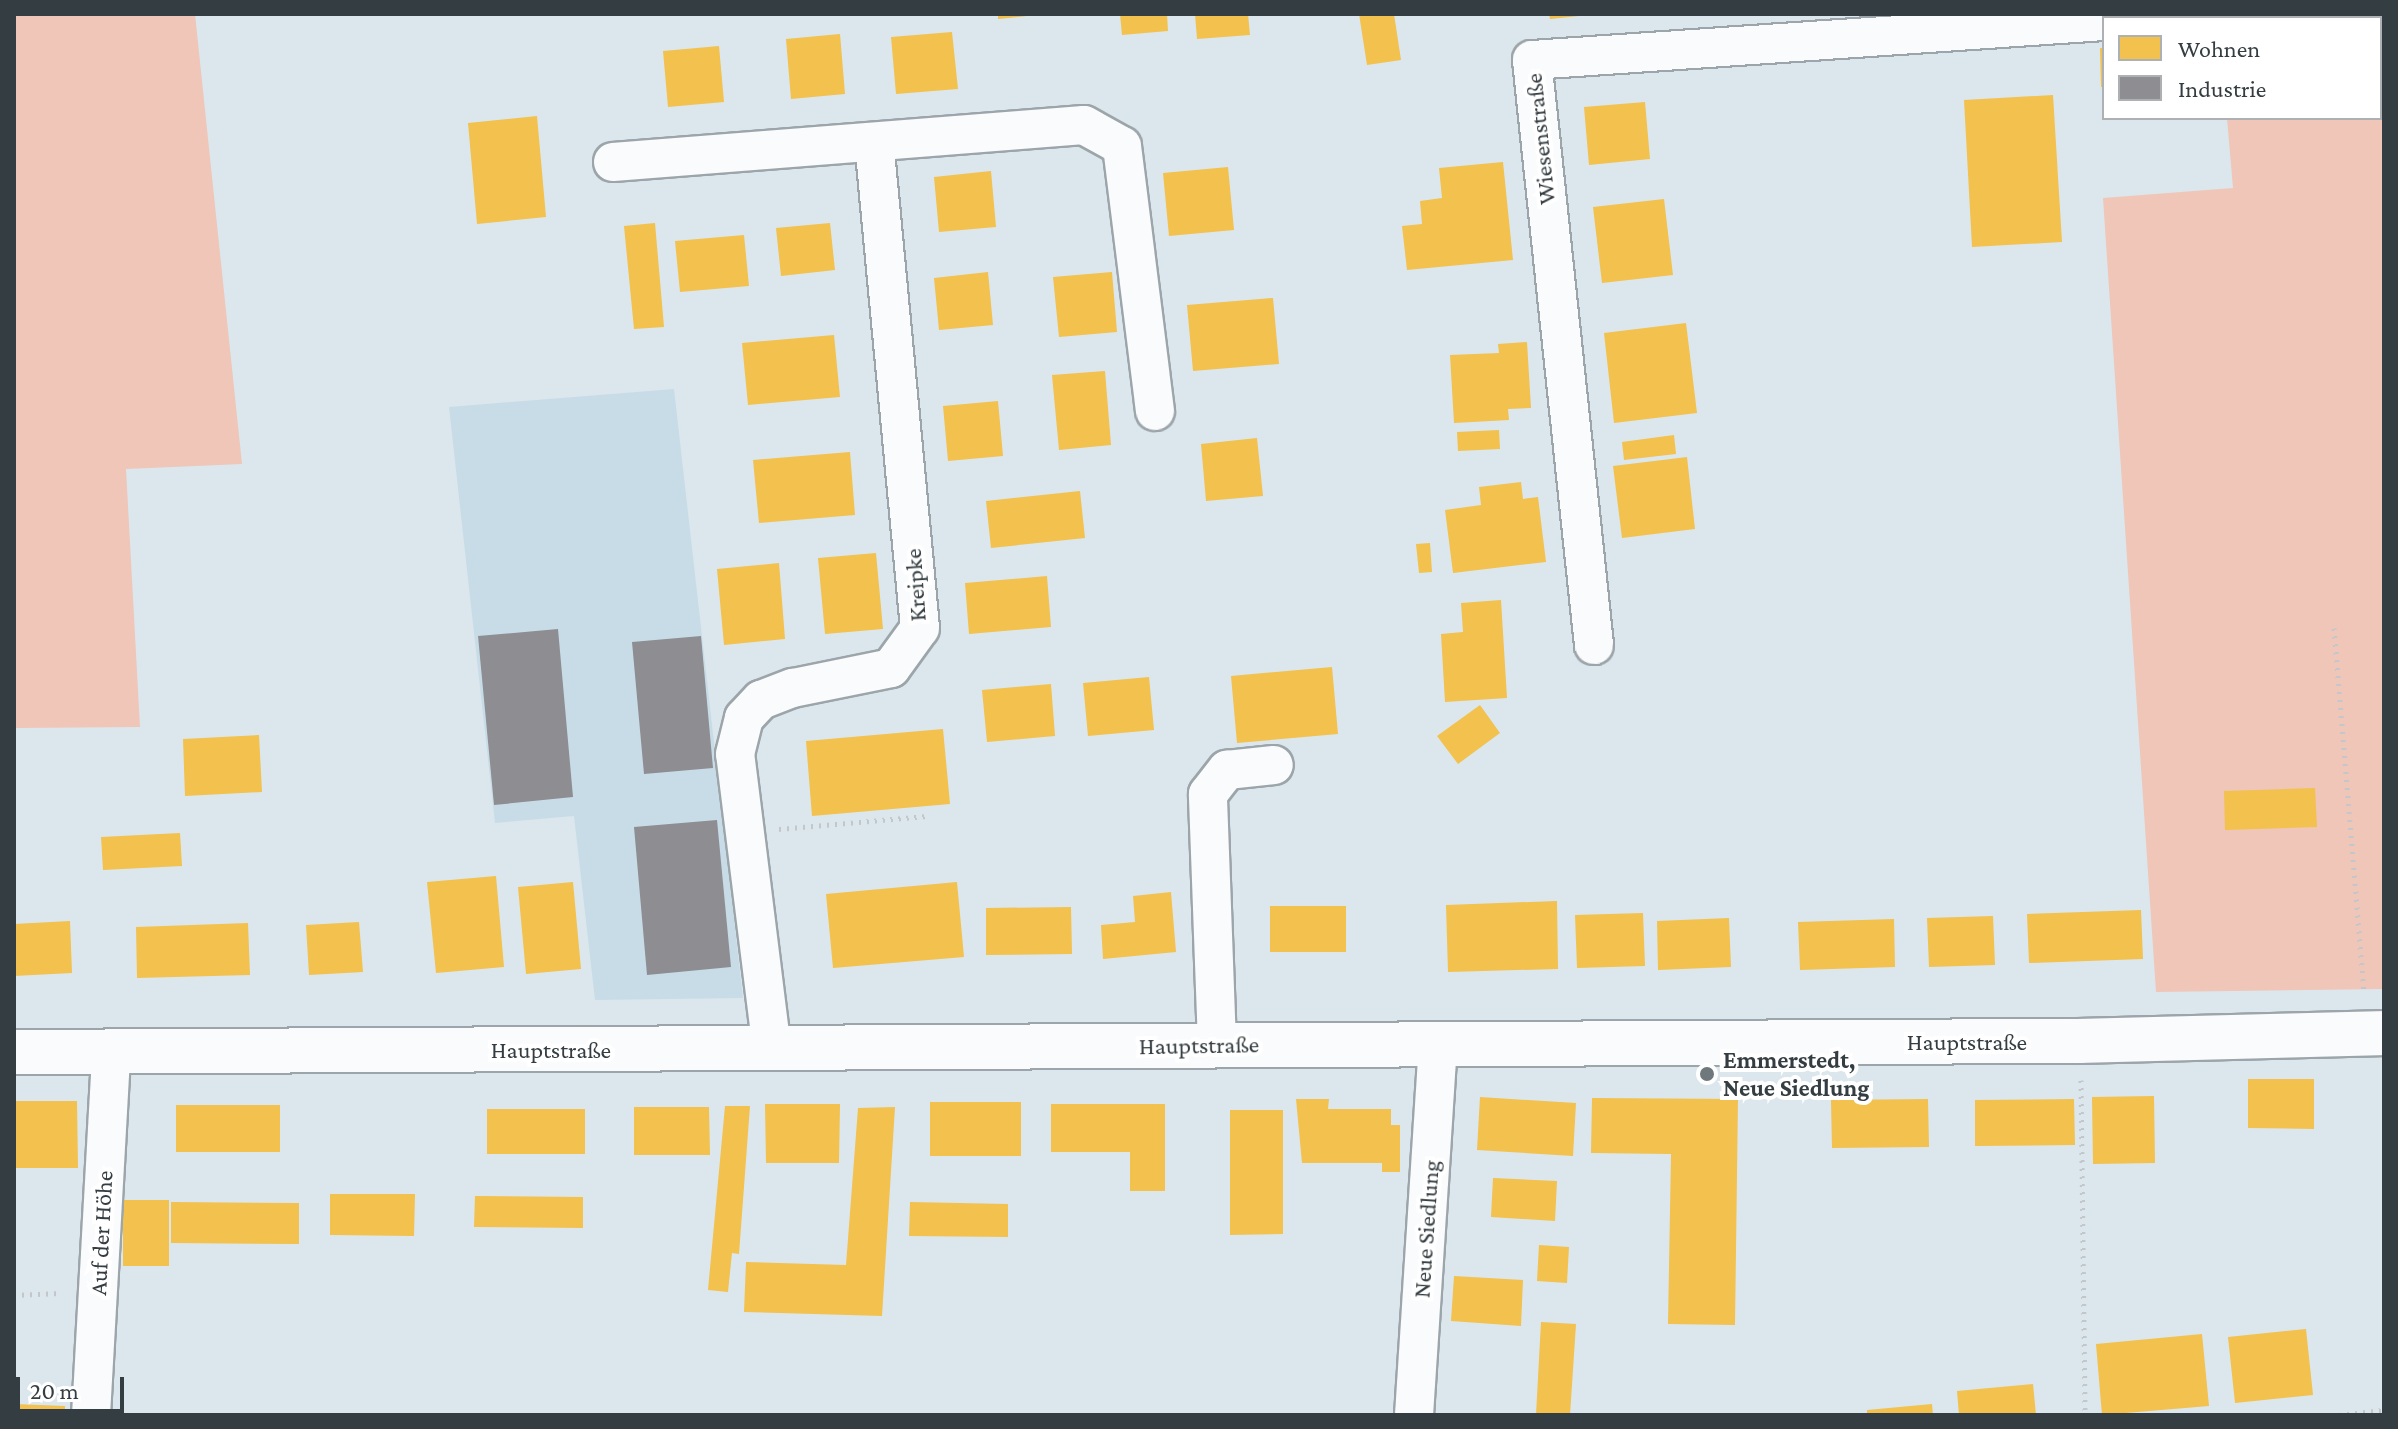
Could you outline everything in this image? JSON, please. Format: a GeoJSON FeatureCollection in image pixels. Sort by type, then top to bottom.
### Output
{"type":"FeatureCollection","features":[{"type":"Feature","properties":{"kind":"main road","name":"Hauptstraße"},"geometry":{"type":"LineString","coordinates":[[14,1052],[2080,1041],[2376,1033]]}},
{"type":"Feature","properties":{"kind":"street"},"geometry":{"type":"LineString","coordinates":[[2199,16],[2232,14]]}},
{"type":"Feature","properties":{"kind":"street","name":"Wiesenstraße"},"geometry":{"type":"LineString","coordinates":[[1594,645],[1532,60],[2102,21]]}},
{"type":"Feature","properties":{"kind":"street"},"geometry":{"type":"LineString","coordinates":[[613,162],[874,144],[1084,125],[1122,146],[1155,411]]}},
{"type":"Feature","properties":{"kind":"street","name":"Kreipke"},"geometry":{"type":"LineString","coordinates":[[772,1050],[735,754],[744,718],[761,700],[793,688],[891,668],[920,628],[874,144]]}},
{"type":"Feature","properties":{"kind":"street"},"geometry":{"type":"LineString","coordinates":[[1217,1044],[1208,794],[1227,770],[1274,765]]}},
{"type":"Feature","properties":{"kind":"street","name":"Neue Siedlung"},"geometry":{"type":"LineString","coordinates":[[1414,1415],[1438,1044]]}},
{"type":"Feature","properties":{"kind":"street","name":"Auf der Höhe"},"geometry":{"type":"LineString","coordinates":[[91,1415],[111,1052]]}},
{"type":"Feature","properties":{"kind":"path"},"geometry":{"type":"LineString","coordinates":[[2334,628],[2376,1033]]}},
{"type":"Feature","properties":{"kind":"path"},"geometry":{"type":"LineString","coordinates":[[744,832],[929,816]]}},
{"type":"Feature","properties":{"kind":"path"},"geometry":{"type":"LineString","coordinates":[[2080,1041],[2085,1415]]}},
{"type":"Feature","properties":{"kind":"path"},"geometry":{"type":"LineString","coordinates":[[14,1295],[98,1292]]}},
{"type":"Feature","properties":{"kind":"path"},"geometry":{"type":"LineString","coordinates":[[2339,1415],[2384,1410]]}},
{"type":"Feature","properties":{"kind":"shaded area"},"geometry":{"type":"Polygon","coordinates":[[[14,14],[195,14],[242,464],[126,469],[140,727],[14,728],[14,14]]]}},
{"type":"Feature","properties":{"kind":"shaded area"},"geometry":{"type":"Polygon","coordinates":[[[2384,22],[2384,989],[2156,992],[2103,198],[2233,188],[2227,120],[2382,120],[2384,22]]]}},
{"type":"Feature","properties":{"kind":"shaded area"},"geometry":{"type":"Polygon","coordinates":[[[674,389],[743,998],[595,1000],[574,816],[495,823],[449,407],[674,389]]]}},
{"type":"Feature","properties":{"kind":"building: Wohnen"},"geometry":{"type":"Polygon","coordinates":[[[998,14],[1027,14],[1027,16],[998,19],[998,14]]]}},
{"type":"Feature","properties":{"kind":"building: Wohnen"},"geometry":{"type":"Polygon","coordinates":[[[1120,14],[1167,14],[1168,31],[1122,35],[1120,14]]]}},
{"type":"Feature","properties":{"kind":"building: Wohnen"},"geometry":{"type":"Polygon","coordinates":[[[1195,14],[1248,14],[1250,35],[1197,39],[1195,14]]]}},
{"type":"Feature","properties":{"kind":"building: Wohnen"},"geometry":{"type":"Polygon","coordinates":[[[1359,14],[1394,14],[1401,60],[1367,65],[1359,14]]]}},
{"type":"Feature","properties":{"kind":"building: Wohnen"},"geometry":{"type":"Polygon","coordinates":[[[1549,14],[1579,14],[1579,16],[1550,19],[1549,14]]]}},
{"type":"Feature","properties":{"kind":"building: Wohnen"},"geometry":{"type":"Polygon","coordinates":[[[952,32],[958,89],[896,94],[891,37],[952,32]]]}},
{"type":"Feature","properties":{"kind":"building: Wohnen"},"geometry":{"type":"Polygon","coordinates":[[[840,34],[845,94],[791,99],[786,39],[840,34]]]}},
{"type":"Feature","properties":{"kind":"building: Wohnen"},"geometry":{"type":"Polygon","coordinates":[[[719,46],[724,102],[668,107],[663,51],[719,46]]]}},
{"type":"Feature","properties":{"kind":"building: Wohnen"},"geometry":{"type":"Polygon","coordinates":[[[2100,48],[2102,48],[2102,87],[2100,48]]]}},
{"type":"Feature","properties":{"kind":"building: Wohnen"},"geometry":{"type":"Polygon","coordinates":[[[2053,95],[2062,242],[1972,247],[1964,100],[2053,95]]]}},
{"type":"Feature","properties":{"kind":"building: Wohnen"},"geometry":{"type":"Polygon","coordinates":[[[1645,102],[1650,159],[1589,165],[1584,107],[1645,102]]]}},
{"type":"Feature","properties":{"kind":"building: Wohnen"},"geometry":{"type":"Polygon","coordinates":[[[537,116],[546,217],[477,224],[468,123],[537,116]]]}},
{"type":"Feature","properties":{"kind":"building: Wohnen"},"geometry":{"type":"Polygon","coordinates":[[[1503,162],[1513,260],[1407,270],[1402,226],[1422,224],[1420,201],[1442,198],[1439,168],[1503,162]]]}},
{"type":"Feature","properties":{"kind":"building: Wohnen"},"geometry":{"type":"Polygon","coordinates":[[[1228,167],[1234,230],[1169,236],[1163,173],[1228,167]]]}},
{"type":"Feature","properties":{"kind":"building: Wohnen"},"geometry":{"type":"Polygon","coordinates":[[[991,171],[996,227],[939,232],[934,177],[991,171]]]}},
{"type":"Feature","properties":{"kind":"building: Wohnen"},"geometry":{"type":"Polygon","coordinates":[[[1664,199],[1673,275],[1602,283],[1593,207],[1664,199]]]}},
{"type":"Feature","properties":{"kind":"building: Wohnen"},"geometry":{"type":"Polygon","coordinates":[[[655,223],[664,327],[634,329],[624,226],[655,223]]]}},
{"type":"Feature","properties":{"kind":"building: Wohnen"},"geometry":{"type":"Polygon","coordinates":[[[830,223],[835,270],[781,276],[776,228],[830,223]]]}},
{"type":"Feature","properties":{"kind":"building: Wohnen"},"geometry":{"type":"Polygon","coordinates":[[[744,235],[749,286],[680,292],[675,241],[744,235]]]}},
{"type":"Feature","properties":{"kind":"building: Wohnen"},"geometry":{"type":"Polygon","coordinates":[[[988,272],[993,325],[939,330],[934,278],[988,272]]]}},
{"type":"Feature","properties":{"kind":"building: Wohnen"},"geometry":{"type":"Polygon","coordinates":[[[1112,272],[1117,332],[1059,337],[1053,277],[1112,272]]]}},
{"type":"Feature","properties":{"kind":"building: Wohnen"},"geometry":{"type":"Polygon","coordinates":[[[1273,298],[1279,364],[1193,371],[1187,305],[1273,298]]]}},
{"type":"Feature","properties":{"kind":"building: Wohnen"},"geometry":{"type":"Polygon","coordinates":[[[1686,323],[1697,413],[1614,423],[1604,333],[1686,323]]]}},
{"type":"Feature","properties":{"kind":"building: Wohnen"},"geometry":{"type":"Polygon","coordinates":[[[834,335],[840,397],[748,405],[742,343],[834,335]]]}},
{"type":"Feature","properties":{"kind":"building: Wohnen"},"geometry":{"type":"Polygon","coordinates":[[[1527,342],[1531,408],[1508,409],[1509,420],[1454,423],[1450,355],[1499,353],[1498,344],[1527,342]]]}},
{"type":"Feature","properties":{"kind":"building: Wohnen"},"geometry":{"type":"Polygon","coordinates":[[[1105,371],[1111,445],[1059,450],[1052,375],[1105,371]]]}},
{"type":"Feature","properties":{"kind":"building: Wohnen"},"geometry":{"type":"Polygon","coordinates":[[[998,401],[1003,456],[948,461],[943,406],[998,401]]]}},
{"type":"Feature","properties":{"kind":"building: Wohnen"},"geometry":{"type":"Polygon","coordinates":[[[1499,430],[1500,449],[1458,451],[1457,432],[1499,430]]]}},
{"type":"Feature","properties":{"kind":"building: Wohnen"},"geometry":{"type":"Polygon","coordinates":[[[1674,435],[1676,454],[1624,460],[1622,442],[1674,435]]]}},
{"type":"Feature","properties":{"kind":"building: Wohnen"},"geometry":{"type":"Polygon","coordinates":[[[1257,438],[1263,496],[1206,501],[1201,444],[1257,438]]]}},
{"type":"Feature","properties":{"kind":"building: Wohnen"},"geometry":{"type":"Polygon","coordinates":[[[850,452],[855,515],[759,523],[753,460],[850,452]]]}},
{"type":"Feature","properties":{"kind":"building: Wohnen"},"geometry":{"type":"Polygon","coordinates":[[[1687,457],[1695,529],[1622,538],[1613,466],[1687,457]]]}},
{"type":"Feature","properties":{"kind":"building: Wohnen"},"geometry":{"type":"Polygon","coordinates":[[[1521,482],[1523,499],[1538,497],[1546,562],[1453,573],[1445,510],[1481,505],[1479,487],[1521,482]]]}},
{"type":"Feature","properties":{"kind":"building: Wohnen"},"geometry":{"type":"Polygon","coordinates":[[[1080,491],[1085,538],[991,548],[986,501],[1080,491]]]}},
{"type":"Feature","properties":{"kind":"building: Wohnen"},"geometry":{"type":"Polygon","coordinates":[[[1430,543],[1432,572],[1419,573],[1416,544],[1430,543]]]}},
{"type":"Feature","properties":{"kind":"building: Wohnen"},"geometry":{"type":"Polygon","coordinates":[[[876,553],[883,629],[825,634],[818,558],[876,553]]]}},
{"type":"Feature","properties":{"kind":"building: Wohnen"},"geometry":{"type":"Polygon","coordinates":[[[779,563],[785,639],[724,645],[717,569],[779,563]]]}},
{"type":"Feature","properties":{"kind":"building: Wohnen"},"geometry":{"type":"Polygon","coordinates":[[[1047,576],[1051,627],[969,634],[965,583],[1047,576]]]}},
{"type":"Feature","properties":{"kind":"building: Wohnen"},"geometry":{"type":"Polygon","coordinates":[[[1501,600],[1507,698],[1445,702],[1441,634],[1463,632],[1461,603],[1501,600]]]}},
{"type":"Feature","properties":{"kind":"building: Wohnen"},"geometry":{"type":"Polygon","coordinates":[[[1332,667],[1338,734],[1237,743],[1231,676],[1332,667]]]}},
{"type":"Feature","properties":{"kind":"building: Wohnen"},"geometry":{"type":"Polygon","coordinates":[[[1149,677],[1154,730],[1088,736],[1083,683],[1149,677]]]}},
{"type":"Feature","properties":{"kind":"building: Wohnen"},"geometry":{"type":"Polygon","coordinates":[[[1051,684],[1055,736],[987,742],[982,690],[1051,684]]]}},
{"type":"Feature","properties":{"kind":"building: Wohnen"},"geometry":{"type":"Polygon","coordinates":[[[1480,705],[1500,733],[1458,764],[1437,736],[1480,705]]]}},
{"type":"Feature","properties":{"kind":"building: Wohnen"},"geometry":{"type":"Polygon","coordinates":[[[943,729],[950,804],[812,816],[806,741],[943,729]]]}},
{"type":"Feature","properties":{"kind":"building: Wohnen"},"geometry":{"type":"Polygon","coordinates":[[[259,735],[262,792],[185,796],[183,739],[259,735]]]}},
{"type":"Feature","properties":{"kind":"building: Wohnen"},"geometry":{"type":"Polygon","coordinates":[[[2315,788],[2317,827],[2225,830],[2224,791],[2315,788]]]}},
{"type":"Feature","properties":{"kind":"building: Wohnen"},"geometry":{"type":"Polygon","coordinates":[[[180,833],[182,866],[103,870],[101,837],[180,833]]]}},
{"type":"Feature","properties":{"kind":"building: Wohnen"},"geometry":{"type":"Polygon","coordinates":[[[496,876],[504,967],[436,973],[427,882],[496,876]]]}},
{"type":"Feature","properties":{"kind":"building: Wohnen"},"geometry":{"type":"Polygon","coordinates":[[[573,882],[581,969],[526,974],[518,887],[573,882]]]}},
{"type":"Feature","properties":{"kind":"building: Wohnen"},"geometry":{"type":"Polygon","coordinates":[[[957,882],[964,957],[833,968],[826,894],[957,882]]]}},
{"type":"Feature","properties":{"kind":"building: Wohnen"},"geometry":{"type":"Polygon","coordinates":[[[1171,892],[1176,952],[1103,959],[1101,925],[1135,922],[1133,896],[1171,892]]]}},
{"type":"Feature","properties":{"kind":"building: Wohnen"},"geometry":{"type":"Polygon","coordinates":[[[1557,901],[1558,969],[1448,972],[1446,905],[1557,901]]]}},
{"type":"Feature","properties":{"kind":"building: Wohnen"},"geometry":{"type":"Polygon","coordinates":[[[1270,906],[1346,906],[1346,952],[1270,952],[1270,906]]]}},
{"type":"Feature","properties":{"kind":"building: Wohnen"},"geometry":{"type":"Polygon","coordinates":[[[1071,907],[1072,954],[986,955],[986,908],[1071,907]]]}},
{"type":"Feature","properties":{"kind":"building: Wohnen"},"geometry":{"type":"Polygon","coordinates":[[[2141,910],[2143,959],[2029,963],[2027,914],[2141,910]]]}},
{"type":"Feature","properties":{"kind":"building: Wohnen"},"geometry":{"type":"Polygon","coordinates":[[[1643,913],[1645,966],[1577,968],[1575,915],[1643,913]]]}},
{"type":"Feature","properties":{"kind":"building: Wohnen"},"geometry":{"type":"Polygon","coordinates":[[[1993,916],[1995,965],[1929,967],[1927,918],[1993,916]]]}},
{"type":"Feature","properties":{"kind":"building: Wohnen"},"geometry":{"type":"Polygon","coordinates":[[[1729,918],[1731,967],[1658,970],[1657,921],[1729,918]]]}},
{"type":"Feature","properties":{"kind":"building: Wohnen"},"geometry":{"type":"Polygon","coordinates":[[[1894,919],[1895,967],[1800,970],[1798,922],[1894,919]]]}},
{"type":"Feature","properties":{"kind":"building: Wohnen"},"geometry":{"type":"Polygon","coordinates":[[[70,921],[72,973],[14,976],[14,924],[70,921]]]}},
{"type":"Feature","properties":{"kind":"building: Wohnen"},"geometry":{"type":"Polygon","coordinates":[[[359,922],[363,972],[309,975],[306,925],[359,922]]]}},
{"type":"Feature","properties":{"kind":"building: Wohnen"},"geometry":{"type":"Polygon","coordinates":[[[248,923],[250,975],[137,978],[136,927],[248,923]]]}},
{"type":"Feature","properties":{"kind":"building: Wohnen"},"geometry":{"type":"Polygon","coordinates":[[[2248,1079],[2314,1079],[2314,1129],[2248,1128],[2248,1079]]]}},
{"type":"Feature","properties":{"kind":"building: Wohnen"},"geometry":{"type":"Polygon","coordinates":[[[2154,1096],[2155,1163],[2093,1164],[2092,1097],[2154,1096]]]}},
{"type":"Feature","properties":{"kind":"building: Wohnen"},"geometry":{"type":"Polygon","coordinates":[[[1480,1097],[1576,1103],[1573,1156],[1477,1150],[1480,1097]]]}},
{"type":"Feature","properties":{"kind":"building: Wohnen"},"geometry":{"type":"Polygon","coordinates":[[[1592,1098],[1738,1099],[1735,1325],[1668,1324],[1671,1154],[1591,1153],[1592,1098]]]}},
{"type":"Feature","properties":{"kind":"building: Wohnen"},"geometry":{"type":"Polygon","coordinates":[[[1296,1099],[1329,1099],[1328,1109],[1391,1109],[1391,1125],[1400,1125],[1400,1172],[1382,1172],[1382,1163],[1302,1163],[1296,1099]]]}},
{"type":"Feature","properties":{"kind":"building: Wohnen"},"geometry":{"type":"Polygon","coordinates":[[[1928,1099],[1929,1147],[1832,1148],[1831,1100],[1928,1099]]]}},
{"type":"Feature","properties":{"kind":"building: Wohnen"},"geometry":{"type":"Polygon","coordinates":[[[2074,1099],[2075,1145],[1975,1146],[1975,1100],[2074,1099]]]}},
{"type":"Feature","properties":{"kind":"building: Wohnen"},"geometry":{"type":"Polygon","coordinates":[[[14,1101],[77,1101],[78,1168],[14,1168],[14,1101]]]}},
{"type":"Feature","properties":{"kind":"building: Wohnen"},"geometry":{"type":"Polygon","coordinates":[[[930,1102],[1021,1102],[1021,1156],[930,1156],[930,1102]]]}},
{"type":"Feature","properties":{"kind":"building: Wohnen"},"geometry":{"type":"Polygon","coordinates":[[[765,1104],[840,1104],[839,1163],[766,1163],[765,1104]]]}},
{"type":"Feature","properties":{"kind":"building: Wohnen"},"geometry":{"type":"Polygon","coordinates":[[[1051,1104],[1165,1104],[1165,1191],[1130,1191],[1130,1152],[1051,1152],[1051,1104]]]}},
{"type":"Feature","properties":{"kind":"building: Wohnen"},"geometry":{"type":"Polygon","coordinates":[[[176,1105],[280,1105],[280,1152],[176,1152],[176,1105]]]}},
{"type":"Feature","properties":{"kind":"building: Wohnen"},"geometry":{"type":"Polygon","coordinates":[[[725,1106],[750,1106],[739,1254],[732,1253],[728,1292],[708,1290],[725,1106]]]}},
{"type":"Feature","properties":{"kind":"building: Wohnen"},"geometry":{"type":"Polygon","coordinates":[[[634,1107],[709,1107],[710,1155],[634,1155],[634,1107]]]}},
{"type":"Feature","properties":{"kind":"building: Wohnen"},"geometry":{"type":"Polygon","coordinates":[[[895,1107],[882,1316],[744,1312],[746,1262],[846,1265],[858,1108],[895,1107]]]}},
{"type":"Feature","properties":{"kind":"building: Wohnen"},"geometry":{"type":"Polygon","coordinates":[[[487,1109],[585,1109],[585,1154],[487,1154],[487,1109]]]}},
{"type":"Feature","properties":{"kind":"building: Wohnen"},"geometry":{"type":"Polygon","coordinates":[[[1230,1110],[1283,1110],[1283,1234],[1230,1235],[1230,1110]]]}},
{"type":"Feature","properties":{"kind":"building: Wohnen"},"geometry":{"type":"Polygon","coordinates":[[[1493,1178],[1557,1181],[1555,1221],[1491,1217],[1493,1178]]]}},
{"type":"Feature","properties":{"kind":"building: Wohnen"},"geometry":{"type":"Polygon","coordinates":[[[330,1194],[415,1194],[414,1236],[330,1235],[330,1194]]]}},
{"type":"Feature","properties":{"kind":"building: Wohnen"},"geometry":{"type":"Polygon","coordinates":[[[475,1196],[583,1197],[583,1228],[474,1227],[475,1196]]]}},
{"type":"Feature","properties":{"kind":"building: Wohnen"},"geometry":{"type":"Polygon","coordinates":[[[123,1200],[169,1200],[169,1266],[123,1266],[123,1200]]]}},
{"type":"Feature","properties":{"kind":"building: Wohnen"},"geometry":{"type":"Polygon","coordinates":[[[171,1202],[299,1203],[299,1244],[171,1243],[171,1202]]]}},
{"type":"Feature","properties":{"kind":"building: Wohnen"},"geometry":{"type":"Polygon","coordinates":[[[910,1202],[1008,1204],[1008,1237],[909,1236],[910,1202]]]}},
{"type":"Feature","properties":{"kind":"building: Wohnen"},"geometry":{"type":"Polygon","coordinates":[[[1539,1245],[1569,1247],[1567,1283],[1537,1281],[1539,1245]]]}},
{"type":"Feature","properties":{"kind":"building: Wohnen"},"geometry":{"type":"Polygon","coordinates":[[[1454,1276],[1523,1280],[1521,1326],[1451,1321],[1454,1276]]]}},
{"type":"Feature","properties":{"kind":"building: Wohnen"},"geometry":{"type":"Polygon","coordinates":[[[1541,1322],[1576,1324],[1570,1415],[1536,1415],[1541,1322]]]}},
{"type":"Feature","properties":{"kind":"building: Wohnen"},"geometry":{"type":"Polygon","coordinates":[[[2306,1329],[2313,1395],[2235,1403],[2228,1337],[2306,1329]]]}},
{"type":"Feature","properties":{"kind":"building: Wohnen"},"geometry":{"type":"Polygon","coordinates":[[[2202,1334],[2209,1406],[2102,1415],[2096,1344],[2202,1334]]]}},
{"type":"Feature","properties":{"kind":"building: Wohnen"},"geometry":{"type":"Polygon","coordinates":[[[2033,1384],[2036,1415],[1959,1415],[1957,1391],[2033,1384]]]}},
{"type":"Feature","properties":{"kind":"building: Wohnen"},"geometry":{"type":"Polygon","coordinates":[[[14,1404],[65,1406],[65,1415],[14,1415],[14,1404]]]}},
{"type":"Feature","properties":{"kind":"building: Wohnen"},"geometry":{"type":"Polygon","coordinates":[[[1932,1404],[1933,1415],[1867,1415],[1867,1410],[1932,1404]]]}},
{"type":"Feature","properties":{"kind":"building: Industrie"},"geometry":{"type":"Polygon","coordinates":[[[558,629],[573,797],[494,805],[478,636],[558,629]]]}},
{"type":"Feature","properties":{"kind":"building: Industrie"},"geometry":{"type":"Polygon","coordinates":[[[701,636],[713,768],[644,774],[632,642],[701,636]]]}},
{"type":"Feature","properties":{"kind":"building: Industrie"},"geometry":{"type":"Polygon","coordinates":[[[717,820],[731,967],[647,975],[634,827],[717,820]]]}},
{"type":"Feature","properties":{"kind":"place","name":"Emmerstedt, Neue Siedlung"},"geometry":{"type":"Point","coordinates":[1707,1074]}}]}
